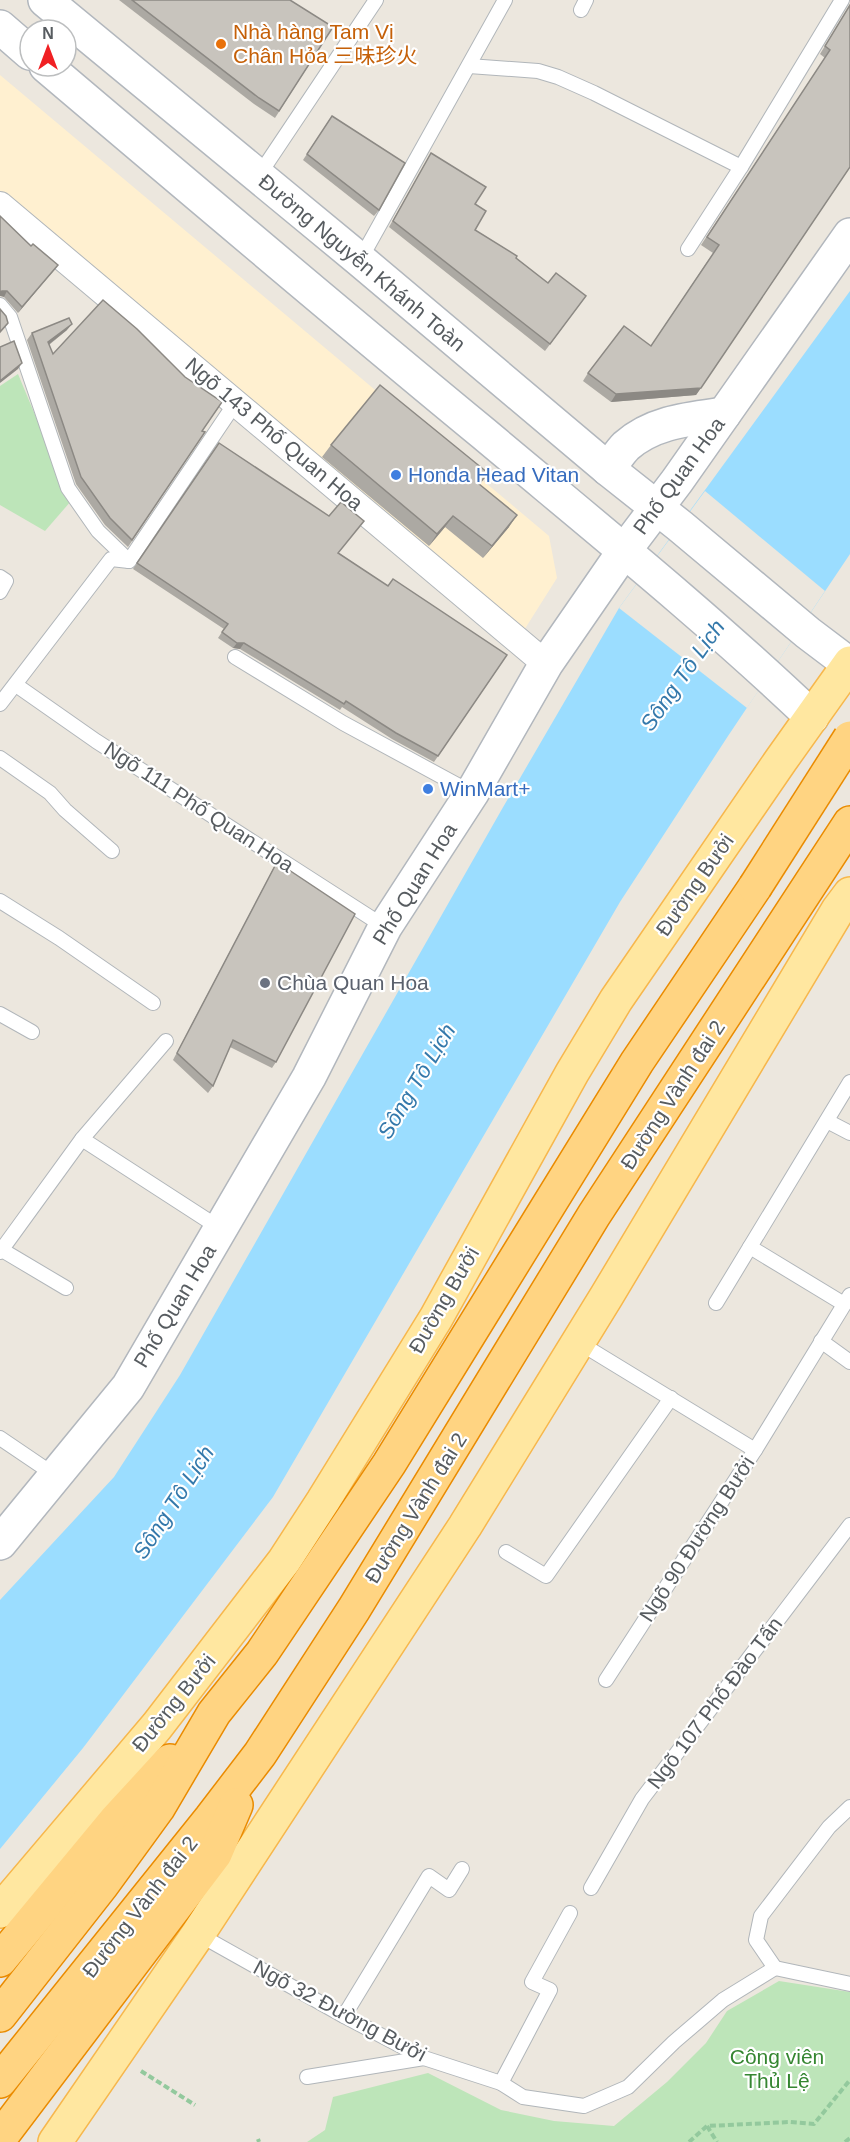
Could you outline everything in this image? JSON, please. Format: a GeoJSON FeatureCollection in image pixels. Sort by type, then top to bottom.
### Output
{"type":"FeatureCollection","features":[{"type":"Feature","properties":{"kind":"highway","name":"Đường Vành đai 2"},"geometry":{"type":"LineString","coordinates":[[0,2015],[96,1894],[151,1818],[214,1713],[262,1653],[389,1464],[637,1062],[755,887],[850,738]]}},
{"type":"Feature","properties":{"kind":"highway","name":"Đường Vành đai 2"},"geometry":{"type":"LineString","coordinates":[[0,2081],[260,1754],[360,1599],[594,1215],[850,823]]}},
{"type":"Feature","properties":{"kind":"highway"},"geometry":{"type":"LineString","coordinates":[[0,1960],[114,1821],[214,1713]]}},
{"type":"Feature","properties":{"kind":"highway"},"geometry":{"type":"LineString","coordinates":[[0,2138],[215,1854],[260,1754]]}},
{"type":"Feature","properties":{"kind":"main road","name":"Đường Nguyễn Khánh Toàn"},"geometry":{"type":"LineString","coordinates":[[45,0],[360,260],[608,469],[800,627],[850,664]]}},
{"type":"Feature","properties":{"kind":"main road"},"geometry":{"type":"LineString","coordinates":[[0,27],[18,42]]}},
{"type":"Feature","properties":{"kind":"main road"},"geometry":{"type":"LineString","coordinates":[[60,78],[635,560],[768,675],[850,750]]}},
{"type":"Feature","properties":{"kind":"main road","name":"Phố Quan Hoa"},"geometry":{"type":"LineString","coordinates":[[0,1544],[128,1386],[309,1077],[385,927],[472,793],[546,664],[635,560],[668,517],[724,414],[850,235]]}},
{"type":"Feature","properties":{"kind":"main road"},"geometry":{"type":"LineString","coordinates":[[608,469],[625,447],[644,434],[663,425],[685,419],[724,414]]}},
{"type":"Feature","properties":{"kind":"main road","name":"Đường Bưởi"},"geometry":{"type":"LineString","coordinates":[[0,1911],[157,1726],[284,1561],[436,1318],[572,1073],[616,1000],[850,664]]}},
{"type":"Feature","properties":{"kind":"main road"},"geometry":{"type":"LineString","coordinates":[[55,2142],[198,1934],[465,1526],[846,904]]}},
{"type":"Feature","properties":{"kind":"street","name":"Ngõ 143 Phố Quan Hoa"},"geometry":{"type":"LineString","coordinates":[[0,205],[546,664]]}},
{"type":"Feature","properties":{"kind":"lane"},"geometry":{"type":"LineString","coordinates":[[257,177],[376,0]]}},
{"type":"Feature","properties":{"kind":"lane"},"geometry":{"type":"LineString","coordinates":[[360,260],[505,0]]}},
{"type":"Feature","properties":{"kind":"lane"},"geometry":{"type":"LineString","coordinates":[[688,249],[741,167],[842,0]]}},
{"type":"Feature","properties":{"kind":"lane"},"geometry":{"type":"LineString","coordinates":[[469,66],[538,71],[558,77],[741,167]]}},
{"type":"Feature","properties":{"kind":"lane"},"geometry":{"type":"LineString","coordinates":[[0,304],[10,317],[68,488],[98,531],[129,561]]}},
{"type":"Feature","properties":{"kind":"lane"},"geometry":{"type":"LineString","coordinates":[[129,561],[236,402]]}},
{"type":"Feature","properties":{"kind":"lane"},"geometry":{"type":"LineString","coordinates":[[0,704],[111,559],[129,561]]}},
{"type":"Feature","properties":{"kind":"lane"},"geometry":{"type":"LineString","coordinates":[[0,577],[6,581],[0,592]]}},
{"type":"Feature","properties":{"kind":"lane"},"geometry":{"type":"LineString","coordinates":[[235,657],[343,723],[472,793]]}},
{"type":"Feature","properties":{"kind":"lane","name":"Ngõ 111 Phố Quan Hoa"},"geometry":{"type":"LineString","coordinates":[[16,685],[96,741],[385,927]]}},
{"type":"Feature","properties":{"kind":"lane"},"geometry":{"type":"LineString","coordinates":[[0,758],[50,793],[65,810],[112,851]]}},
{"type":"Feature","properties":{"kind":"lane"},"geometry":{"type":"LineString","coordinates":[[0,900],[153,1003]]}},
{"type":"Feature","properties":{"kind":"lane"},"geometry":{"type":"LineString","coordinates":[[0,1014],[32,1032]]}},
{"type":"Feature","properties":{"kind":"lane"},"geometry":{"type":"LineString","coordinates":[[66,1288],[1,1251],[82,1139],[166,1041]]}},
{"type":"Feature","properties":{"kind":"lane"},"geometry":{"type":"LineString","coordinates":[[716,1303],[850,1082]]}},
{"type":"Feature","properties":{"kind":"lane"},"geometry":{"type":"LineString","coordinates":[[827,1120],[850,1133]]}},
{"type":"Feature","properties":{"kind":"lane"},"geometry":{"type":"LineString","coordinates":[[82,1139],[221,1229]]}},
{"type":"Feature","properties":{"kind":"lane"},"geometry":{"type":"LineString","coordinates":[[750,1247],[847,1299],[755,1450]]}},
{"type":"Feature","properties":{"kind":"lane"},"geometry":{"type":"LineString","coordinates":[[821,1341],[850,1362]]}},
{"type":"Feature","properties":{"kind":"lane","name":"Ngõ 90 Đường Bưởi"},"geometry":{"type":"LineString","coordinates":[[578,1342],[755,1450],[606,1680]]}},
{"type":"Feature","properties":{"kind":"lane"},"geometry":{"type":"LineString","coordinates":[[506,1552],[546,1576],[671,1398]]}},
{"type":"Feature","properties":{"kind":"lane"},"geometry":{"type":"LineString","coordinates":[[0,1438],[56,1476]]}},
{"type":"Feature","properties":{"kind":"lane","name":"Ngõ 107 Phố Đào Tấn"},"geometry":{"type":"LineString","coordinates":[[591,1888],[642,1799],[850,1525]]}},
{"type":"Feature","properties":{"kind":"lane"},"geometry":{"type":"LineString","coordinates":[[850,1807],[829,1827],[761,1916],[756,1940],[775,1968],[850,1984]]}},
{"type":"Feature","properties":{"kind":"lane"},"geometry":{"type":"LineString","coordinates":[[344,2016],[429,1876],[449,1890],[462,1869]]}},
{"type":"Feature","properties":{"kind":"lane"},"geometry":{"type":"LineString","coordinates":[[501,2083],[550,1990],[532,1982],[570,1913]]}},
{"type":"Feature","properties":{"kind":"lane","name":"Ngõ 32 Đường Bưởi"},"geometry":{"type":"LineString","coordinates":[[198,1934],[424,2058],[501,2083],[523,2097],[584,2106],[628,2087],[674,2042],[723,2000],[775,1968]]}},
{"type":"Feature","properties":{"kind":"lane"},"geometry":{"type":"LineString","coordinates":[[307,2077],[424,2058]]}},
{"type":"Feature","properties":{"kind":"path"},"geometry":{"type":"LineString","coordinates":[[115,2054],[195,2105]]}},
{"type":"Feature","properties":{"kind":"path"},"geometry":{"type":"LineString","coordinates":[[689,2142],[707,2126],[790,2122],[814,2124],[850,2080]]}},
{"type":"Feature","properties":{"kind":"path"},"geometry":{"type":"LineString","coordinates":[[707,2126],[717,2142]]}},
{"type":"Feature","properties":{"kind":"path"},"geometry":{"type":"LineString","coordinates":[[845,2142],[850,2138]]}},
{"type":"Feature","properties":{"kind":"shaded area"},"geometry":{"type":"Polygon","coordinates":[[[0,75],[549,536],[557,578],[521,635],[0,195],[0,75]]]}},
{"type":"Feature","properties":{"kind":"green space"},"geometry":{"type":"Polygon","coordinates":[[[18,374],[71,501],[45,531],[0,505],[0,386],[18,374]]]}},
{"type":"Feature","properties":{"kind":"green space","name":"Công viên Thủ Lệ"},"geometry":{"type":"Polygon","coordinates":[[[779,1981],[850,1992],[850,2142],[307,2142],[325,2130],[333,2097],[428,2073],[501,2110],[554,2121],[614,2126],[667,2082],[706,2043],[727,2011],[779,1981]]]}},
{"type":"Feature","properties":{"kind":"water","name":"Sông Tô Lịch"},"geometry":{"type":"Polygon","coordinates":[[[850,291],[850,554],[620,902],[273,1497],[83,1748],[0,1849],[0,1600],[114,1477],[180,1375],[619,608],[850,291]]]}},
{"type":"Feature","properties":{"kind":"pier"},"geometry":{"type":"Polygon","coordinates":[[[705,491],[825,591],[747,708],[619,608],[705,491]]]}},
{"type":"Feature","properties":{"kind":"building"},"geometry":{"type":"Polygon","coordinates":[[[132,0],[290,0],[333,27],[279,111],[132,0]]]}},
{"type":"Feature","properties":{"kind":"building"},"geometry":{"type":"Polygon","coordinates":[[[850,5],[850,167],[701,388],[616,394],[588,373],[624,326],[651,346],[719,245],[707,237],[830,50],[825,46],[850,5]]]}},
{"type":"Feature","properties":{"kind":"building"},"geometry":{"type":"Polygon","coordinates":[[[332,116],[405,163],[379,210],[307,154],[332,116]]]}},
{"type":"Feature","properties":{"kind":"building"},"geometry":{"type":"Polygon","coordinates":[[[431,153],[486,187],[475,204],[486,211],[475,230],[517,256],[516,258],[548,283],[556,273],[586,296],[550,344],[393,221],[431,153]]]}},
{"type":"Feature","properties":{"kind":"building"},"geometry":{"type":"Polygon","coordinates":[[[0,216],[31,246],[33,244],[58,265],[22,307],[7,291],[0,292],[0,216]]]}},
{"type":"Feature","properties":{"kind":"building"},"geometry":{"type":"Polygon","coordinates":[[[103,300],[137,329],[185,377],[222,402],[202,431],[205,432],[132,540],[110,518],[81,477],[32,333],[69,318],[72,324],[48,342],[53,354],[103,300]]]}},
{"type":"Feature","properties":{"kind":"building"},"geometry":{"type":"Polygon","coordinates":[[[0,309],[8,323],[0,332],[0,309]]]}},
{"type":"Feature","properties":{"kind":"building"},"geometry":{"type":"Polygon","coordinates":[[[14,341],[22,363],[0,381],[0,347],[14,341]]]}},
{"type":"Feature","properties":{"kind":"building"},"geometry":{"type":"Polygon","coordinates":[[[380,385],[488,473],[479,484],[517,515],[492,546],[453,516],[437,534],[331,445],[380,385]]]}},
{"type":"Feature","properties":{"kind":"building"},"geometry":{"type":"Polygon","coordinates":[[[219,443],[329,516],[341,502],[364,521],[338,553],[388,586],[393,579],[507,655],[438,756],[396,733],[346,701],[344,704],[244,643],[237,643],[222,632],[228,624],[137,563],[219,443]]]}},
{"type":"Feature","properties":{"kind":"building","name":"Chùa Quan Hoa"},"geometry":{"type":"Polygon","coordinates":[[[277,862],[355,914],[276,1062],[233,1040],[213,1086],[177,1053],[277,862]]]}},
{"type":"Feature","properties":{"kind":"place","name":"Nhà hàng Tam Vị Chân Hỏa 三味珍火"},"geometry":{"type":"Point","coordinates":[221,44]}},
{"type":"Feature","properties":{"kind":"place","name":"Honda Head Vitan"},"geometry":{"type":"Point","coordinates":[396,475]}},
{"type":"Feature","properties":{"kind":"place","name":"WinMart+"},"geometry":{"type":"Point","coordinates":[428,789]}},
{"type":"Feature","properties":{"kind":"place","name":"Chùa Quan Hoa"},"geometry":{"type":"Point","coordinates":[265,983]}}]}
